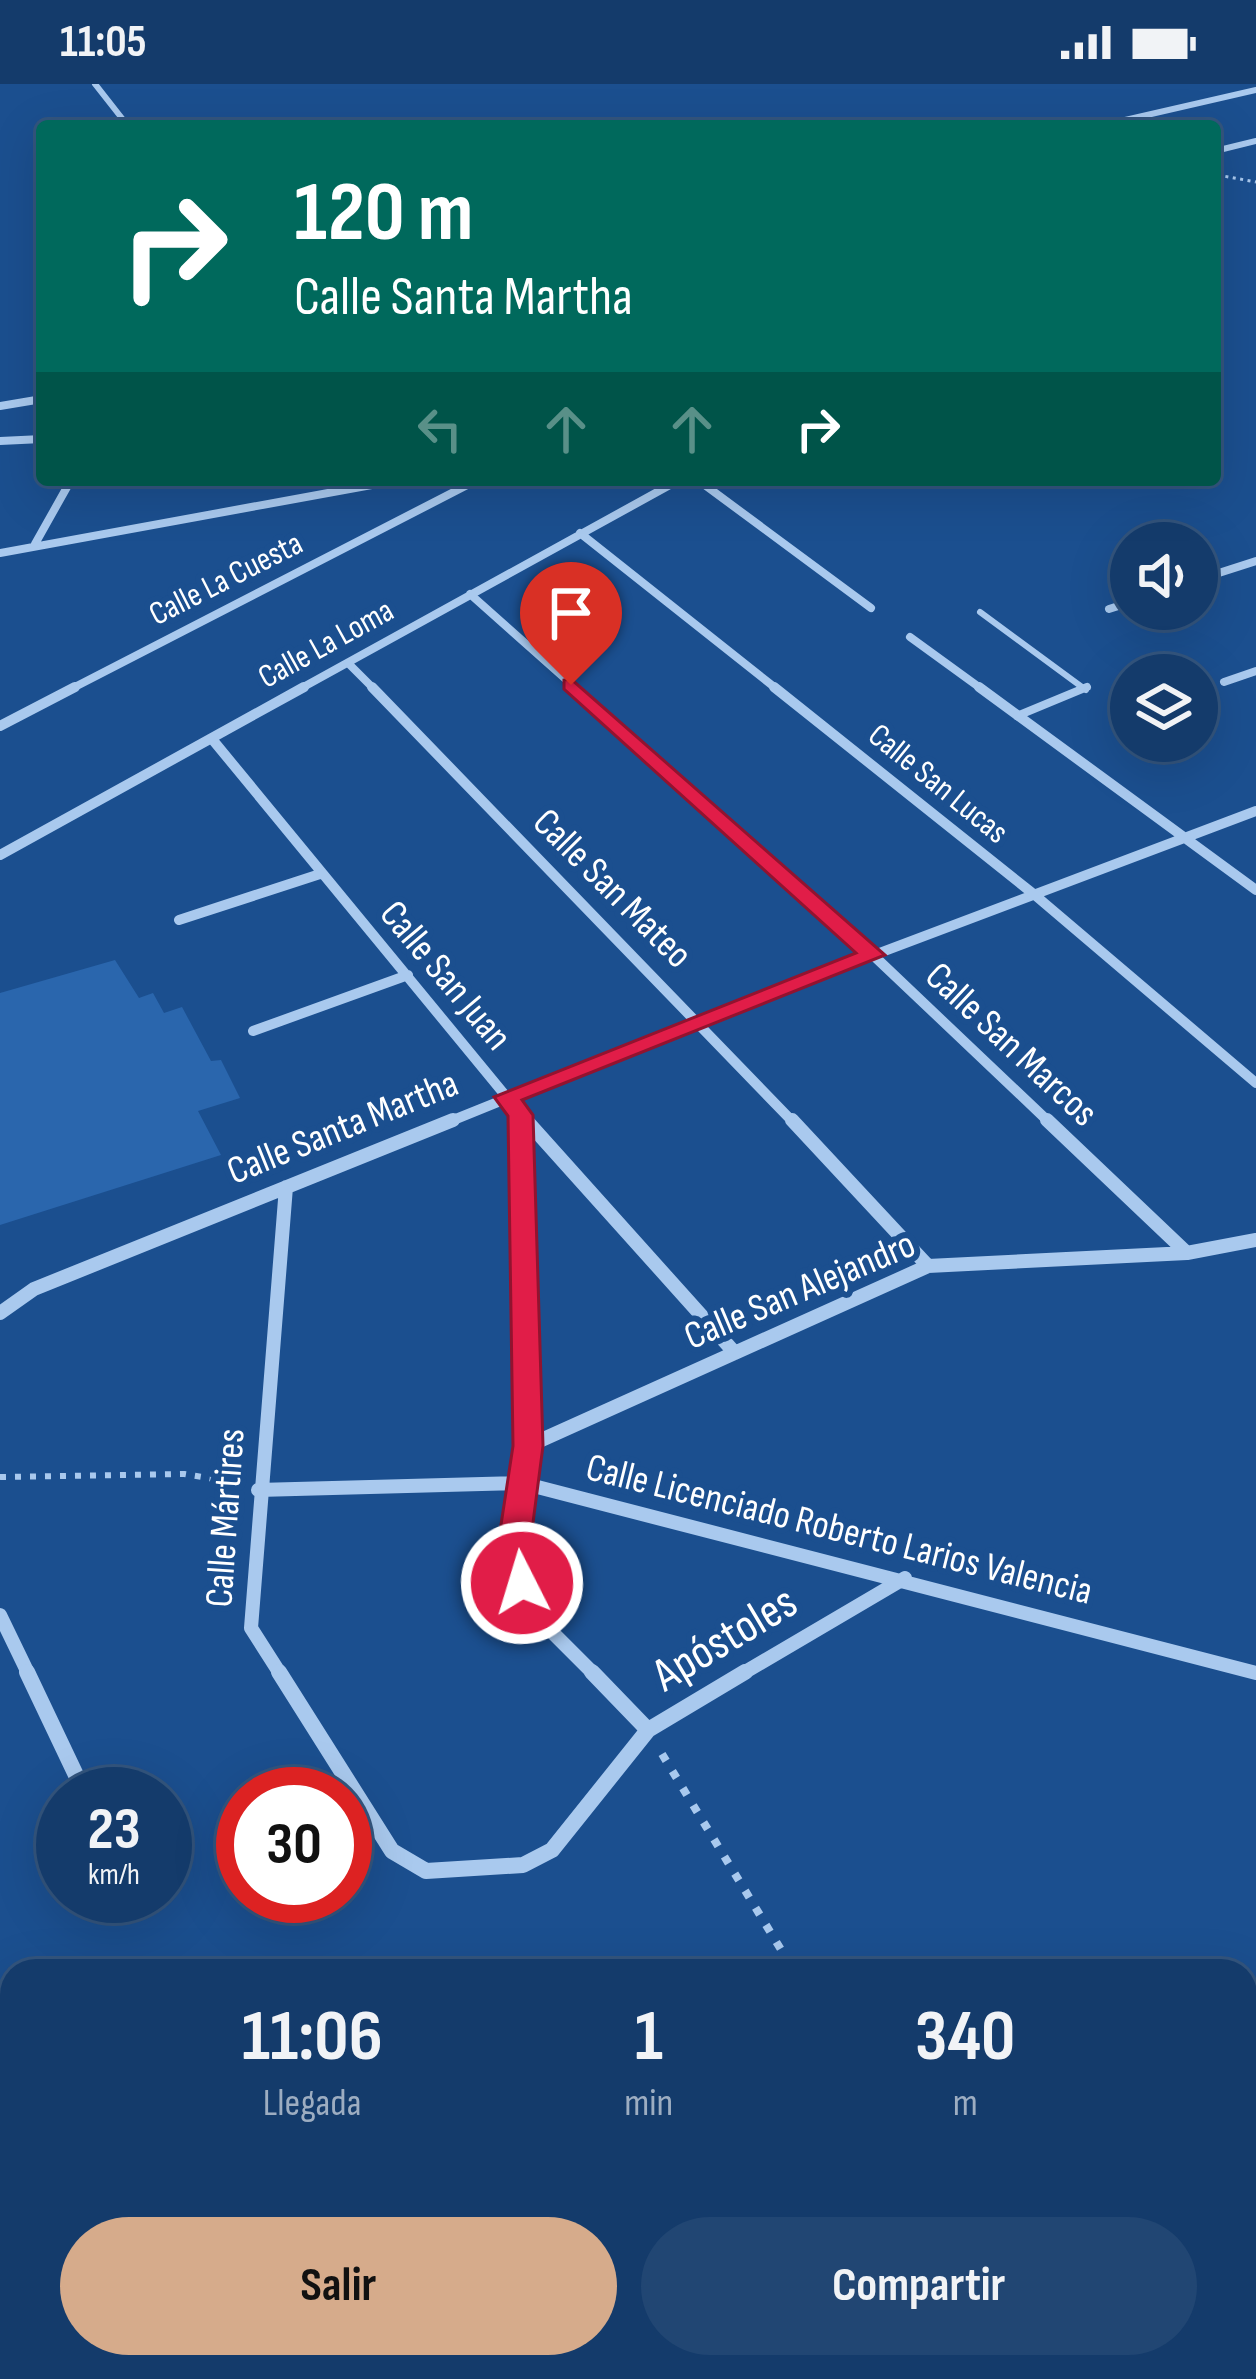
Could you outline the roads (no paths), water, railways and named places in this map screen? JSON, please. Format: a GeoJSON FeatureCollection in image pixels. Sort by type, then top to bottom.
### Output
{"type":"FeatureCollection","features":[{"type":"Feature","properties":{"kind":"street"},"geometry":{"type":"LineString","coordinates":[[95,84],[123,120]]}},
{"type":"Feature","properties":{"kind":"street"},"geometry":{"type":"LineString","coordinates":[[1125,120],[1256,90]]}},
{"type":"Feature","properties":{"kind":"street"},"geometry":{"type":"LineString","coordinates":[[1221,150],[1256,141]]}},
{"type":"Feature","properties":{"kind":"street"},"geometry":{"type":"LineString","coordinates":[[0,406],[36,400]]}},
{"type":"Feature","properties":{"kind":"street"},"geometry":{"type":"LineString","coordinates":[[0,441],[36,439]]}},
{"type":"Feature","properties":{"kind":"street"},"geometry":{"type":"LineString","coordinates":[[35,544],[68,486]]}},
{"type":"Feature","properties":{"kind":"street"},"geometry":{"type":"LineString","coordinates":[[336,486],[339,490]]}},
{"type":"Feature","properties":{"kind":"street"},"geometry":{"type":"LineString","coordinates":[[0,553],[363,486]]}},
{"type":"Feature","properties":{"kind":"street","name":"Calle La Cuesta"},"geometry":{"type":"LineString","coordinates":[[0,726],[465,486]]}},
{"type":"Feature","properties":{"kind":"street","name":"Calle La Loma"},"geometry":{"type":"LineString","coordinates":[[0,855],[669,486]]}},
{"type":"Feature","properties":{"kind":"street"},"geometry":{"type":"LineString","coordinates":[[706,486],[871,608]]}},
{"type":"Feature","properties":{"kind":"street","name":"Calle San Lucas"},"geometry":{"type":"LineString","coordinates":[[580,533],[1036,896],[1256,1083]]}},
{"type":"Feature","properties":{"kind":"street"},"geometry":{"type":"LineString","coordinates":[[1218,573],[1256,561]]}},
{"type":"Feature","properties":{"kind":"street","name":"Calle San Marcos"},"geometry":{"type":"LineString","coordinates":[[470,594],[873,955],[1187,1253]]}},
{"type":"Feature","properties":{"kind":"street"},"geometry":{"type":"LineString","coordinates":[[910,637],[1256,890]]}},
{"type":"Feature","properties":{"kind":"street","name":"Calle San Mateo"},"geometry":{"type":"LineString","coordinates":[[348,663],[699,1021],[928,1266]]}},
{"type":"Feature","properties":{"kind":"street"},"geometry":{"type":"LineString","coordinates":[[1224,682],[1256,671]]}},
{"type":"Feature","properties":{"kind":"street","name":"Calle San Juan"},"geometry":{"type":"LineString","coordinates":[[212,739],[520,1115],[735,1353]]}},
{"type":"Feature","properties":{"kind":"street","name":"Calle Santa Martha"},"geometry":{"type":"LineString","coordinates":[[0,1313],[34,1289],[506,1097],[1256,811]]}},
{"type":"Feature","properties":{"kind":"street"},"geometry":{"type":"LineString","coordinates":[[179,920],[320,874]]}},
{"type":"Feature","properties":{"kind":"street"},"geometry":{"type":"LineString","coordinates":[[254,1031],[407,975]]}},
{"type":"Feature","properties":{"kind":"street"},"geometry":{"type":"LineString","coordinates":[[520,1115],[528,1446],[515,1538],[522,1583],[548,1628],[648,1730]]}},
{"type":"Feature","properties":{"kind":"street","name":"Calle Mártires"},"geometry":{"type":"LineString","coordinates":[[286,1187],[258,1490],[251,1628],[392,1851],[426,1871],[523,1865],[552,1850],[648,1730]]}},
{"type":"Feature","properties":{"kind":"street","name":"Calle San Alejandro"},"geometry":{"type":"LineString","coordinates":[[528,1446],[928,1266],[1187,1253],[1256,1240]]}},
{"type":"Feature","properties":{"kind":"street","name":"Calle Licenciado Roberto Larios Valencia"},"geometry":{"type":"LineString","coordinates":[[258,1490],[522,1483],[905,1578],[1256,1673]]}},
{"type":"Feature","properties":{"kind":"street","name":"Apóstoles"},"geometry":{"type":"LineString","coordinates":[[648,1730],[905,1578]]}},
{"type":"Feature","properties":{"kind":"street"},"geometry":{"type":"LineString","coordinates":[[0,1615],[72,1767]]}},
{"type":"Feature","properties":{"kind":"lane"},"geometry":{"type":"LineString","coordinates":[[980,612],[1089,689],[1017,716]]}}]}
